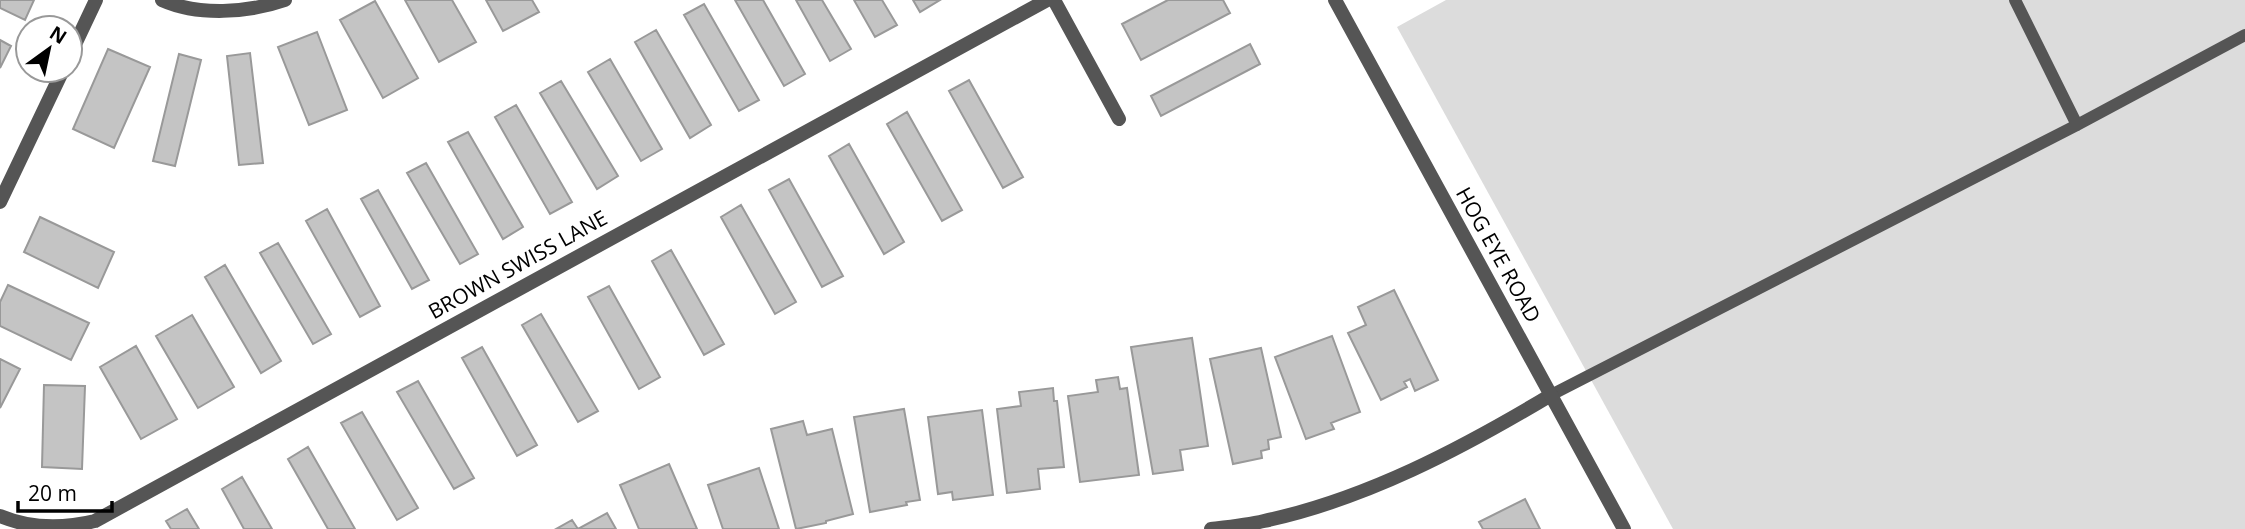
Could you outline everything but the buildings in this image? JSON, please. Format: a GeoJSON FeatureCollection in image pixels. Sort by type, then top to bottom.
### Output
{"type":"FeatureCollection","features":[{"type":"Feature","properties":{"kind":"street"},"geometry":{"type":"LineString","coordinates":[[84,25],[96,0]]}},
{"type":"Feature","properties":{"kind":"street"},"geometry":{"type":"LineString","coordinates":[[162,0],[189,8],[218,10],[248,9],[285,0]]}},
{"type":"Feature","properties":{"kind":"street","name":"BROWN SWISS LANE"},"geometry":{"type":"LineString","coordinates":[[0,516],[42,527],[71,527],[95,521],[1047,0]]}},
{"type":"Feature","properties":{"kind":"street"},"geometry":{"type":"LineString","coordinates":[[1054,0],[1119,120]]}},
{"type":"Feature","properties":{"kind":"street","name":"HOG EYE ROAD"},"geometry":{"type":"LineString","coordinates":[[1335,0],[1624,529]]}},
{"type":"Feature","properties":{"kind":"street"},"geometry":{"type":"LineString","coordinates":[[0,202],[56,84]]}},
{"type":"Feature","properties":{"kind":"street"},"geometry":{"type":"LineString","coordinates":[[1211,529],[1262,522],[1319,507],[1408,474],[1551,395]]}},
{"type":"Feature","properties":{"kind":"lane"},"geometry":{"type":"LineString","coordinates":[[2015,0],[2077,125]]}},
{"type":"Feature","properties":{"kind":"lane"},"geometry":{"type":"LineString","coordinates":[[1551,395],[2077,125],[2245,35]]}},
{"type":"Feature","properties":{"kind":"shaded area"},"geometry":{"type":"Polygon","coordinates":[[[1446,0],[2245,0],[2245,529],[1673,529],[1397,27],[1446,0]]]}}]}
